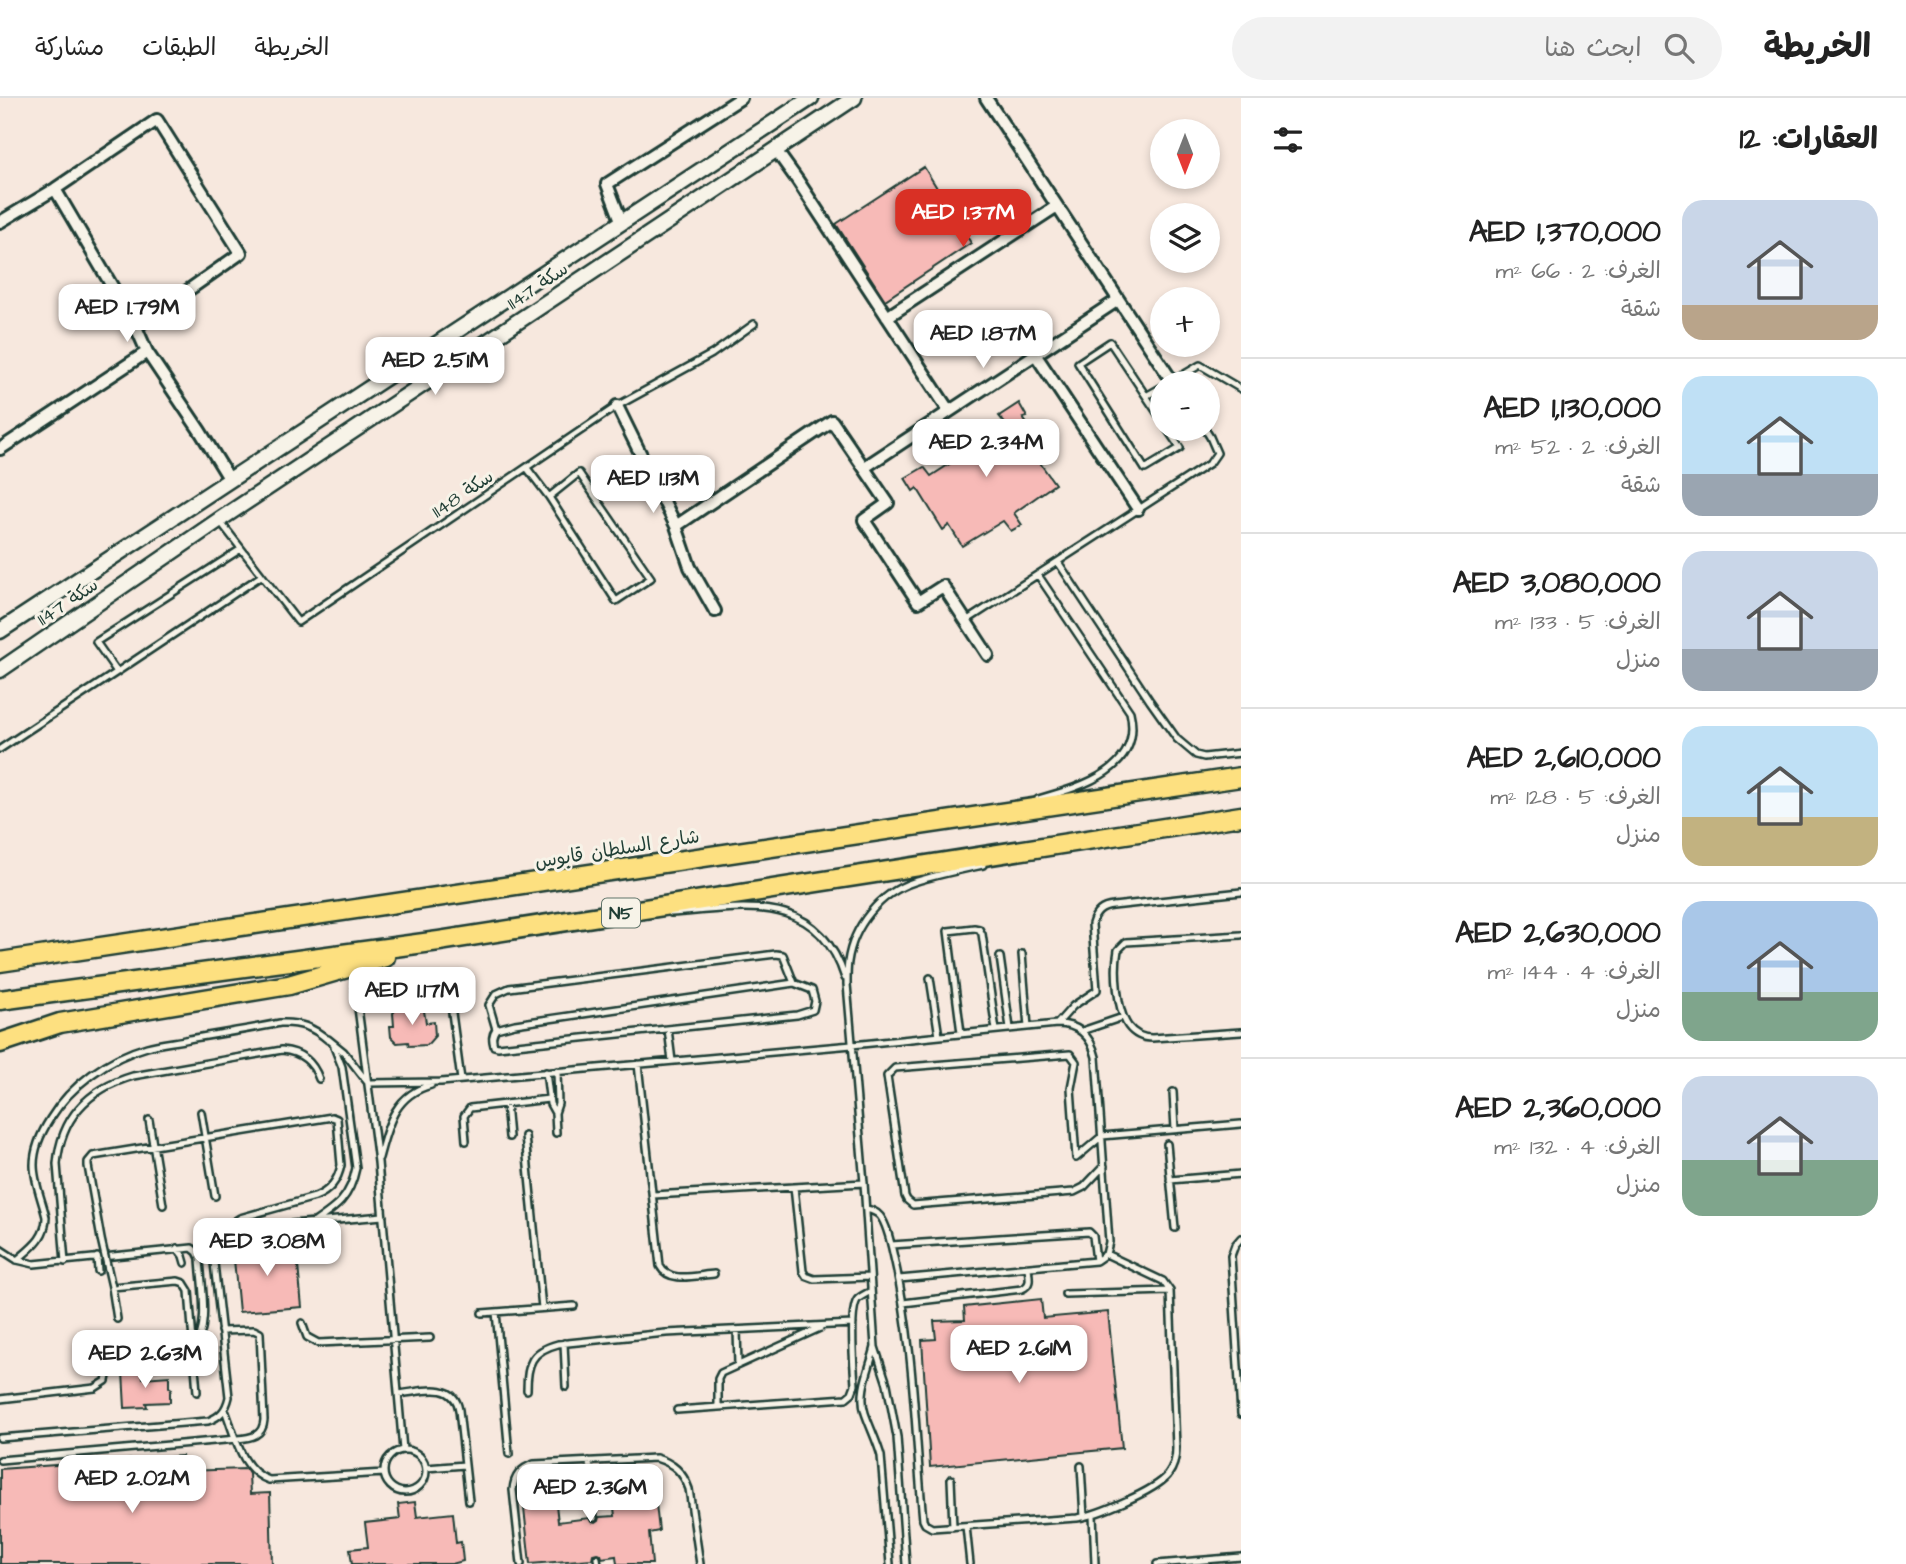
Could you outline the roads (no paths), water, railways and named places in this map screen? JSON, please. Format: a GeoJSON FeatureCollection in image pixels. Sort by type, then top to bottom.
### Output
{"type":"FeatureCollection","features":[{"type":"Feature","properties":{"kind":"highway","name":"شارع السلطان قابوس"},"geometry":{"type":"LineString","coordinates":[[0,962],[1241,777]]}},
{"type":"Feature","properties":{"kind":"highway","name":"N5"},"geometry":{"type":"LineString","coordinates":[[0,1000],[439,941],[1241,816]]}},
{"type":"Feature","properties":{"kind":"highway"},"geometry":{"type":"LineString","coordinates":[[0,1043],[60,1023],[289,985],[439,941]]}},
{"type":"Feature","properties":{"kind":"highway"},"geometry":{"type":"LineString","coordinates":[[0,955],[91,949]]}},
{"type":"Feature","properties":{"kind":"street"},"geometry":{"type":"LineString","coordinates":[[622,223],[607,184],[741,98]]}},
{"type":"Feature","properties":{"kind":"street","name":"سكة 1147"},"geometry":{"type":"LineString","coordinates":[[0,631],[811,98]]}},
{"type":"Feature","properties":{"kind":"street","name":"سكة 1147"},"geometry":{"type":"LineString","coordinates":[[0,670],[219,520],[854,98]]}},
{"type":"Feature","properties":{"kind":"street"},"geometry":{"type":"LineString","coordinates":[[986,98],[1161,371]]}},
{"type":"Feature","properties":{"kind":"street"},"geometry":{"type":"LineString","coordinates":[[0,222],[55,189],[157,120],[241,253],[136,327]]}},
{"type":"Feature","properties":{"kind":"street"},"geometry":{"type":"LineString","coordinates":[[775,149],[949,411]]}},
{"type":"Feature","properties":{"kind":"street"},"geometry":{"type":"LineString","coordinates":[[55,189],[148,352],[230,480]]}},
{"type":"Feature","properties":{"kind":"street"},"geometry":{"type":"LineString","coordinates":[[887,317],[1057,206]]}},
{"type":"Feature","properties":{"kind":"street"},"geometry":{"type":"LineString","coordinates":[[865,467],[1118,300]]}},
{"type":"Feature","properties":{"kind":"street"},"geometry":{"type":"LineString","coordinates":[[0,449],[148,352]]}},
{"type":"Feature","properties":{"kind":"street"},"geometry":{"type":"LineString","coordinates":[[1035,354],[1138,509]]}},
{"type":"Feature","properties":{"kind":"street"},"geometry":{"type":"LineString","coordinates":[[617,406],[676,526],[690,567],[715,611]]}},
{"type":"Feature","properties":{"kind":"street"},"geometry":{"type":"LineString","coordinates":[[676,526],[832,421],[888,503],[863,520],[918,602],[943,586],[988,655]]}},
{"type":"Feature","properties":{"kind":"lane","name":"سكة 1148"},"geometry":{"type":"LineString","coordinates":[[219,520],[298,622],[617,406],[712,354],[754,324]]}},
{"type":"Feature","properties":{"kind":"lane"},"geometry":{"type":"LineString","coordinates":[[1150,403],[1110,342],[1078,363],[1145,469],[1180,448],[1175,441]]}},
{"type":"Feature","properties":{"kind":"lane"},"geometry":{"type":"LineString","coordinates":[[1190,371],[1200,365],[1210,371]]}},
{"type":"Feature","properties":{"kind":"lane"},"geometry":{"type":"LineString","coordinates":[[1220,377],[1241,389]]}},
{"type":"Feature","properties":{"kind":"lane"},"geometry":{"type":"LineString","coordinates":[[1146,397],[1150,395]]}},
{"type":"Feature","properties":{"kind":"lane"},"geometry":{"type":"LineString","coordinates":[[966,621],[1210,463],[1217,453],[1212,441]]}},
{"type":"Feature","properties":{"kind":"lane"},"geometry":{"type":"LineString","coordinates":[[527,468],[549,497],[616,601],[651,578],[579,474],[549,497]]}},
{"type":"Feature","properties":{"kind":"lane"},"geometry":{"type":"LineString","coordinates":[[117,672],[96,642],[241,549]]}},
{"type":"Feature","properties":{"kind":"lane"},"geometry":{"type":"LineString","coordinates":[[1058,562],[1177,740],[1196,755],[1204,757],[1241,753]]}},
{"type":"Feature","properties":{"kind":"lane"},"geometry":{"type":"LineString","coordinates":[[985,814],[1060,793],[1098,778],[1122,759],[1131,734],[1130,712],[1038,575]]}},
{"type":"Feature","properties":{"kind":"lane"},"geometry":{"type":"LineString","coordinates":[[0,748],[261,576]]}},
{"type":"Feature","properties":{"kind":"lane"},"geometry":{"type":"LineString","coordinates":[[905,1564],[897,1437],[887,1384],[875,1347],[847,984],[853,941],[876,905],[912,882],[1081,840]]}},
{"type":"Feature","properties":{"kind":"lane"},"geometry":{"type":"LineString","coordinates":[[1057,1024],[1073,1006],[1097,990],[1092,925],[1100,910],[1113,905],[1241,892]]}},
{"type":"Feature","properties":{"kind":"lane"},"geometry":{"type":"LineString","coordinates":[[584,919],[752,908],[774,909],[795,916],[814,928],[829,943],[847,984]]}},
{"type":"Feature","properties":{"kind":"lane"},"geometry":{"type":"LineString","coordinates":[[961,1033],[948,931],[974,928],[979,929],[982,934],[996,1030]]}},
{"type":"Feature","properties":{"kind":"lane"},"geometry":{"type":"LineString","coordinates":[[1241,935],[1130,941],[1123,944],[1116,955],[1123,1017],[1133,1032],[1147,1038],[1241,1031]]}},
{"type":"Feature","properties":{"kind":"lane"},"geometry":{"type":"LineString","coordinates":[[496,1029],[489,1005],[496,994],[509,988],[776,954],[783,955],[794,983]]}},
{"type":"Feature","properties":{"kind":"lane"},"geometry":{"type":"LineString","coordinates":[[1022,954],[1028,1027]]}},
{"type":"Feature","properties":{"kind":"lane"},"geometry":{"type":"LineString","coordinates":[[1000,957],[1010,1028]]}},
{"type":"Feature","properties":{"kind":"lane"},"geometry":{"type":"LineString","coordinates":[[352,966],[378,1162],[403,1450]]}},
{"type":"Feature","properties":{"kind":"lane"},"geometry":{"type":"LineString","coordinates":[[930,978],[939,1036]]}},
{"type":"Feature","properties":{"kind":"lane"},"geometry":{"type":"LineString","coordinates":[[794,983],[812,989],[816,1001],[813,1010],[797,1015],[498,1047],[494,1046],[492,1041],[496,1029],[515,1024],[794,983]]}},
{"type":"Feature","properties":{"kind":"lane"},"geometry":{"type":"LineString","coordinates":[[450,998],[461,1080]]}},
{"type":"Feature","properties":{"kind":"lane"},"geometry":{"type":"LineString","coordinates":[[1082,1031],[1123,1017]]}},
{"type":"Feature","properties":{"kind":"lane"},"geometry":{"type":"LineString","coordinates":[[17,1260],[37,1243],[46,1224],[34,1172],[35,1153],[50,1119],[71,1092],[94,1073],[121,1058],[147,1047],[279,1023],[300,1024],[320,1033],[344,1052],[368,1083]]}},
{"type":"Feature","properties":{"kind":"lane"},"geometry":{"type":"LineString","coordinates":[[368,1083],[441,1082],[1057,1024],[1074,1026],[1082,1031],[1089,1038],[1096,1057],[1109,1242],[1106,1254],[1096,1261],[899,1279]]}},
{"type":"Feature","properties":{"kind":"lane"},"geometry":{"type":"LineString","coordinates":[[668,1029],[672,1061]]}},
{"type":"Feature","properties":{"kind":"lane"},"geometry":{"type":"LineString","coordinates":[[313,1223],[343,1200],[354,1179],[356,1168],[342,1067],[328,1040]]}},
{"type":"Feature","properties":{"kind":"lane"},"geometry":{"type":"LineString","coordinates":[[65,1262],[58,1150],[64,1131],[75,1113],[97,1092],[114,1082],[133,1076],[282,1050],[306,1058],[319,1079]]}},
{"type":"Feature","properties":{"kind":"lane"},"geometry":{"type":"LineString","coordinates":[[1104,1166],[1084,1187],[1074,1192],[917,1205],[910,1203],[905,1196],[886,1079],[891,1070],[1066,1053],[1073,1055],[1076,1062],[1071,1088],[1076,1158],[1102,1136],[1241,1124]]}},
{"type":"Feature","properties":{"kind":"lane"},"geometry":{"type":"LineString","coordinates":[[638,1064],[662,1270],[674,1277],[713,1274]]}},
{"type":"Feature","properties":{"kind":"lane"},"geometry":{"type":"LineString","coordinates":[[555,1113],[558,1104],[557,1071]]}},
{"type":"Feature","properties":{"kind":"lane"},"geometry":{"type":"LineString","coordinates":[[546,1072],[555,1113],[556,1133]]}},
{"type":"Feature","properties":{"kind":"lane"},"geometry":{"type":"LineString","coordinates":[[378,1162],[390,1120],[400,1104],[422,1087],[441,1082]]}},
{"type":"Feature","properties":{"kind":"lane"},"geometry":{"type":"LineString","coordinates":[[1173,1093],[1175,1130]]}},
{"type":"Feature","properties":{"kind":"lane"},"geometry":{"type":"LineString","coordinates":[[466,1141],[464,1116],[467,1110],[550,1099]]}},
{"type":"Feature","properties":{"kind":"lane"},"geometry":{"type":"LineString","coordinates":[[506,1104],[509,1138]]}},
{"type":"Feature","properties":{"kind":"lane"},"geometry":{"type":"LineString","coordinates":[[201,1112],[215,1196]]}},
{"type":"Feature","properties":{"kind":"lane"},"geometry":{"type":"LineString","coordinates":[[0,1438],[208,1421],[225,1410],[229,1397],[214,1263],[225,1230],[240,1217],[315,1198],[333,1185],[341,1165],[338,1122],[332,1117],[93,1156],[88,1162],[117,1319]]}},
{"type":"Feature","properties":{"kind":"lane"},"geometry":{"type":"LineString","coordinates":[[149,1120],[163,1205]]}},
{"type":"Feature","properties":{"kind":"lane"},"geometry":{"type":"LineString","coordinates":[[525,1136],[542,1308]]}},
{"type":"Feature","properties":{"kind":"lane"},"geometry":{"type":"LineString","coordinates":[[1167,1144],[1175,1228]]}},
{"type":"Feature","properties":{"kind":"lane"},"geometry":{"type":"LineString","coordinates":[[1170,1180],[1241,1174]]}},
{"type":"Feature","properties":{"kind":"lane"},"geometry":{"type":"LineString","coordinates":[[653,1195],[864,1183]]}},
{"type":"Feature","properties":{"kind":"lane"},"geometry":{"type":"LineString","coordinates":[[794,1187],[803,1271],[806,1276],[814,1279],[870,1277]]}},
{"type":"Feature","properties":{"kind":"lane"},"geometry":{"type":"LineString","coordinates":[[866,1209],[881,1217],[899,1279],[909,1340],[923,1520],[932,1528],[1093,1515],[1157,1484],[1168,1475],[1176,1448],[1170,1291],[1163,1281],[1106,1254]]}},
{"type":"Feature","properties":{"kind":"lane"},"geometry":{"type":"LineString","coordinates":[[222,1243],[239,1230],[383,1216]]}},
{"type":"Feature","properties":{"kind":"lane"},"geometry":{"type":"LineString","coordinates":[[891,1245],[1089,1232],[1093,1236],[1096,1261]]}},
{"type":"Feature","properties":{"kind":"lane"},"geometry":{"type":"LineString","coordinates":[[1241,1238],[1231,1256],[1241,1414]]}},
{"type":"Feature","properties":{"kind":"lane"},"geometry":{"type":"LineString","coordinates":[[177,1248],[185,1263]]}},
{"type":"Feature","properties":{"kind":"lane"},"geometry":{"type":"LineString","coordinates":[[0,1249],[17,1260],[34,1264],[192,1248],[200,1258],[204,1326],[201,1339],[193,1350]]}},
{"type":"Feature","properties":{"kind":"lane"},"geometry":{"type":"LineString","coordinates":[[97,1257],[98,1271]]}},
{"type":"Feature","properties":{"kind":"lane"},"geometry":{"type":"LineString","coordinates":[[903,1303],[1022,1289],[1029,1282],[1028,1268]]}},
{"type":"Feature","properties":{"kind":"lane"},"geometry":{"type":"LineString","coordinates":[[112,1287],[184,1283],[188,1288],[197,1392]]}},
{"type":"Feature","properties":{"kind":"lane"},"geometry":{"type":"LineString","coordinates":[[677,1410],[846,1398],[855,1385],[855,1303],[871,1291]]}},
{"type":"Feature","properties":{"kind":"lane"},"geometry":{"type":"LineString","coordinates":[[1065,1294],[1170,1291]]}},
{"type":"Feature","properties":{"kind":"lane"},"geometry":{"type":"LineString","coordinates":[[1233,1299],[1241,1298]]}},
{"type":"Feature","properties":{"kind":"lane"},"geometry":{"type":"LineString","coordinates":[[482,1313],[574,1306]]}},
{"type":"Feature","properties":{"kind":"lane"},"geometry":{"type":"LineString","coordinates":[[496,1312],[509,1454]]}},
{"type":"Feature","properties":{"kind":"lane"},"geometry":{"type":"LineString","coordinates":[[302,1323],[303,1332],[318,1343],[430,1338]]}},
{"type":"Feature","properties":{"kind":"lane"},"geometry":{"type":"LineString","coordinates":[[527,1390],[527,1367],[534,1358],[547,1347],[564,1343],[666,1333],[853,1324]]}},
{"type":"Feature","properties":{"kind":"lane"},"geometry":{"type":"LineString","coordinates":[[718,1407],[719,1376],[825,1325]]}},
{"type":"Feature","properties":{"kind":"lane"},"geometry":{"type":"LineString","coordinates":[[0,1461],[257,1435],[264,1424],[261,1336],[254,1330],[221,1331]]}},
{"type":"Feature","properties":{"kind":"lane"},"geometry":{"type":"LineString","coordinates":[[737,1330],[738,1366]]}},
{"type":"Feature","properties":{"kind":"lane"},"geometry":{"type":"LineString","coordinates":[[564,1343],[566,1387]]}},
{"type":"Feature","properties":{"kind":"lane"},"geometry":{"type":"LineString","coordinates":[[875,1347],[864,1384],[863,1405],[881,1456],[890,1564]]}},
{"type":"Feature","properties":{"kind":"lane"},"geometry":{"type":"LineString","coordinates":[[0,1399],[95,1388],[106,1381],[108,1371]]}},
{"type":"Feature","properties":{"kind":"lane"},"geometry":{"type":"LineString","coordinates":[[399,1394],[443,1390],[453,1395],[458,1404],[469,1501]]}},
{"type":"Feature","properties":{"kind":"lane"},"geometry":{"type":"LineString","coordinates":[[225,1410],[250,1469],[262,1478],[269,1480],[384,1473]]}},
{"type":"Feature","properties":{"kind":"lane"},"geometry":{"type":"LineString","coordinates":[[403,1450],[410,1450],[420,1456],[426,1468],[423,1481],[414,1490],[407,1491],[394,1489],[384,1473],[391,1455],[403,1450]]}},
{"type":"Feature","properties":{"kind":"lane"},"geometry":{"type":"LineString","coordinates":[[522,1564],[513,1490],[519,1473],[534,1464],[656,1458],[677,1468],[687,1481],[700,1564]]}},
{"type":"Feature","properties":{"kind":"lane"},"geometry":{"type":"LineString","coordinates":[[589,1461],[594,1518]]}},
{"type":"Feature","properties":{"kind":"lane"},"geometry":{"type":"LineString","coordinates":[[426,1468],[465,1465]]}},
{"type":"Feature","properties":{"kind":"lane"},"geometry":{"type":"LineString","coordinates":[[1080,1466],[1084,1517]]}},
{"type":"Feature","properties":{"kind":"lane"},"geometry":{"type":"LineString","coordinates":[[951,1479],[953,1527]]}},
{"type":"Feature","properties":{"kind":"lane"},"geometry":{"type":"LineString","coordinates":[[1093,1515],[1095,1564]]}},
{"type":"Feature","properties":{"kind":"lane"},"geometry":{"type":"LineString","coordinates":[[967,1526],[970,1564]]}},
{"type":"Feature","properties":{"kind":"lane"},"geometry":{"type":"LineString","coordinates":[[1157,1564],[1241,1557]]}}]}
